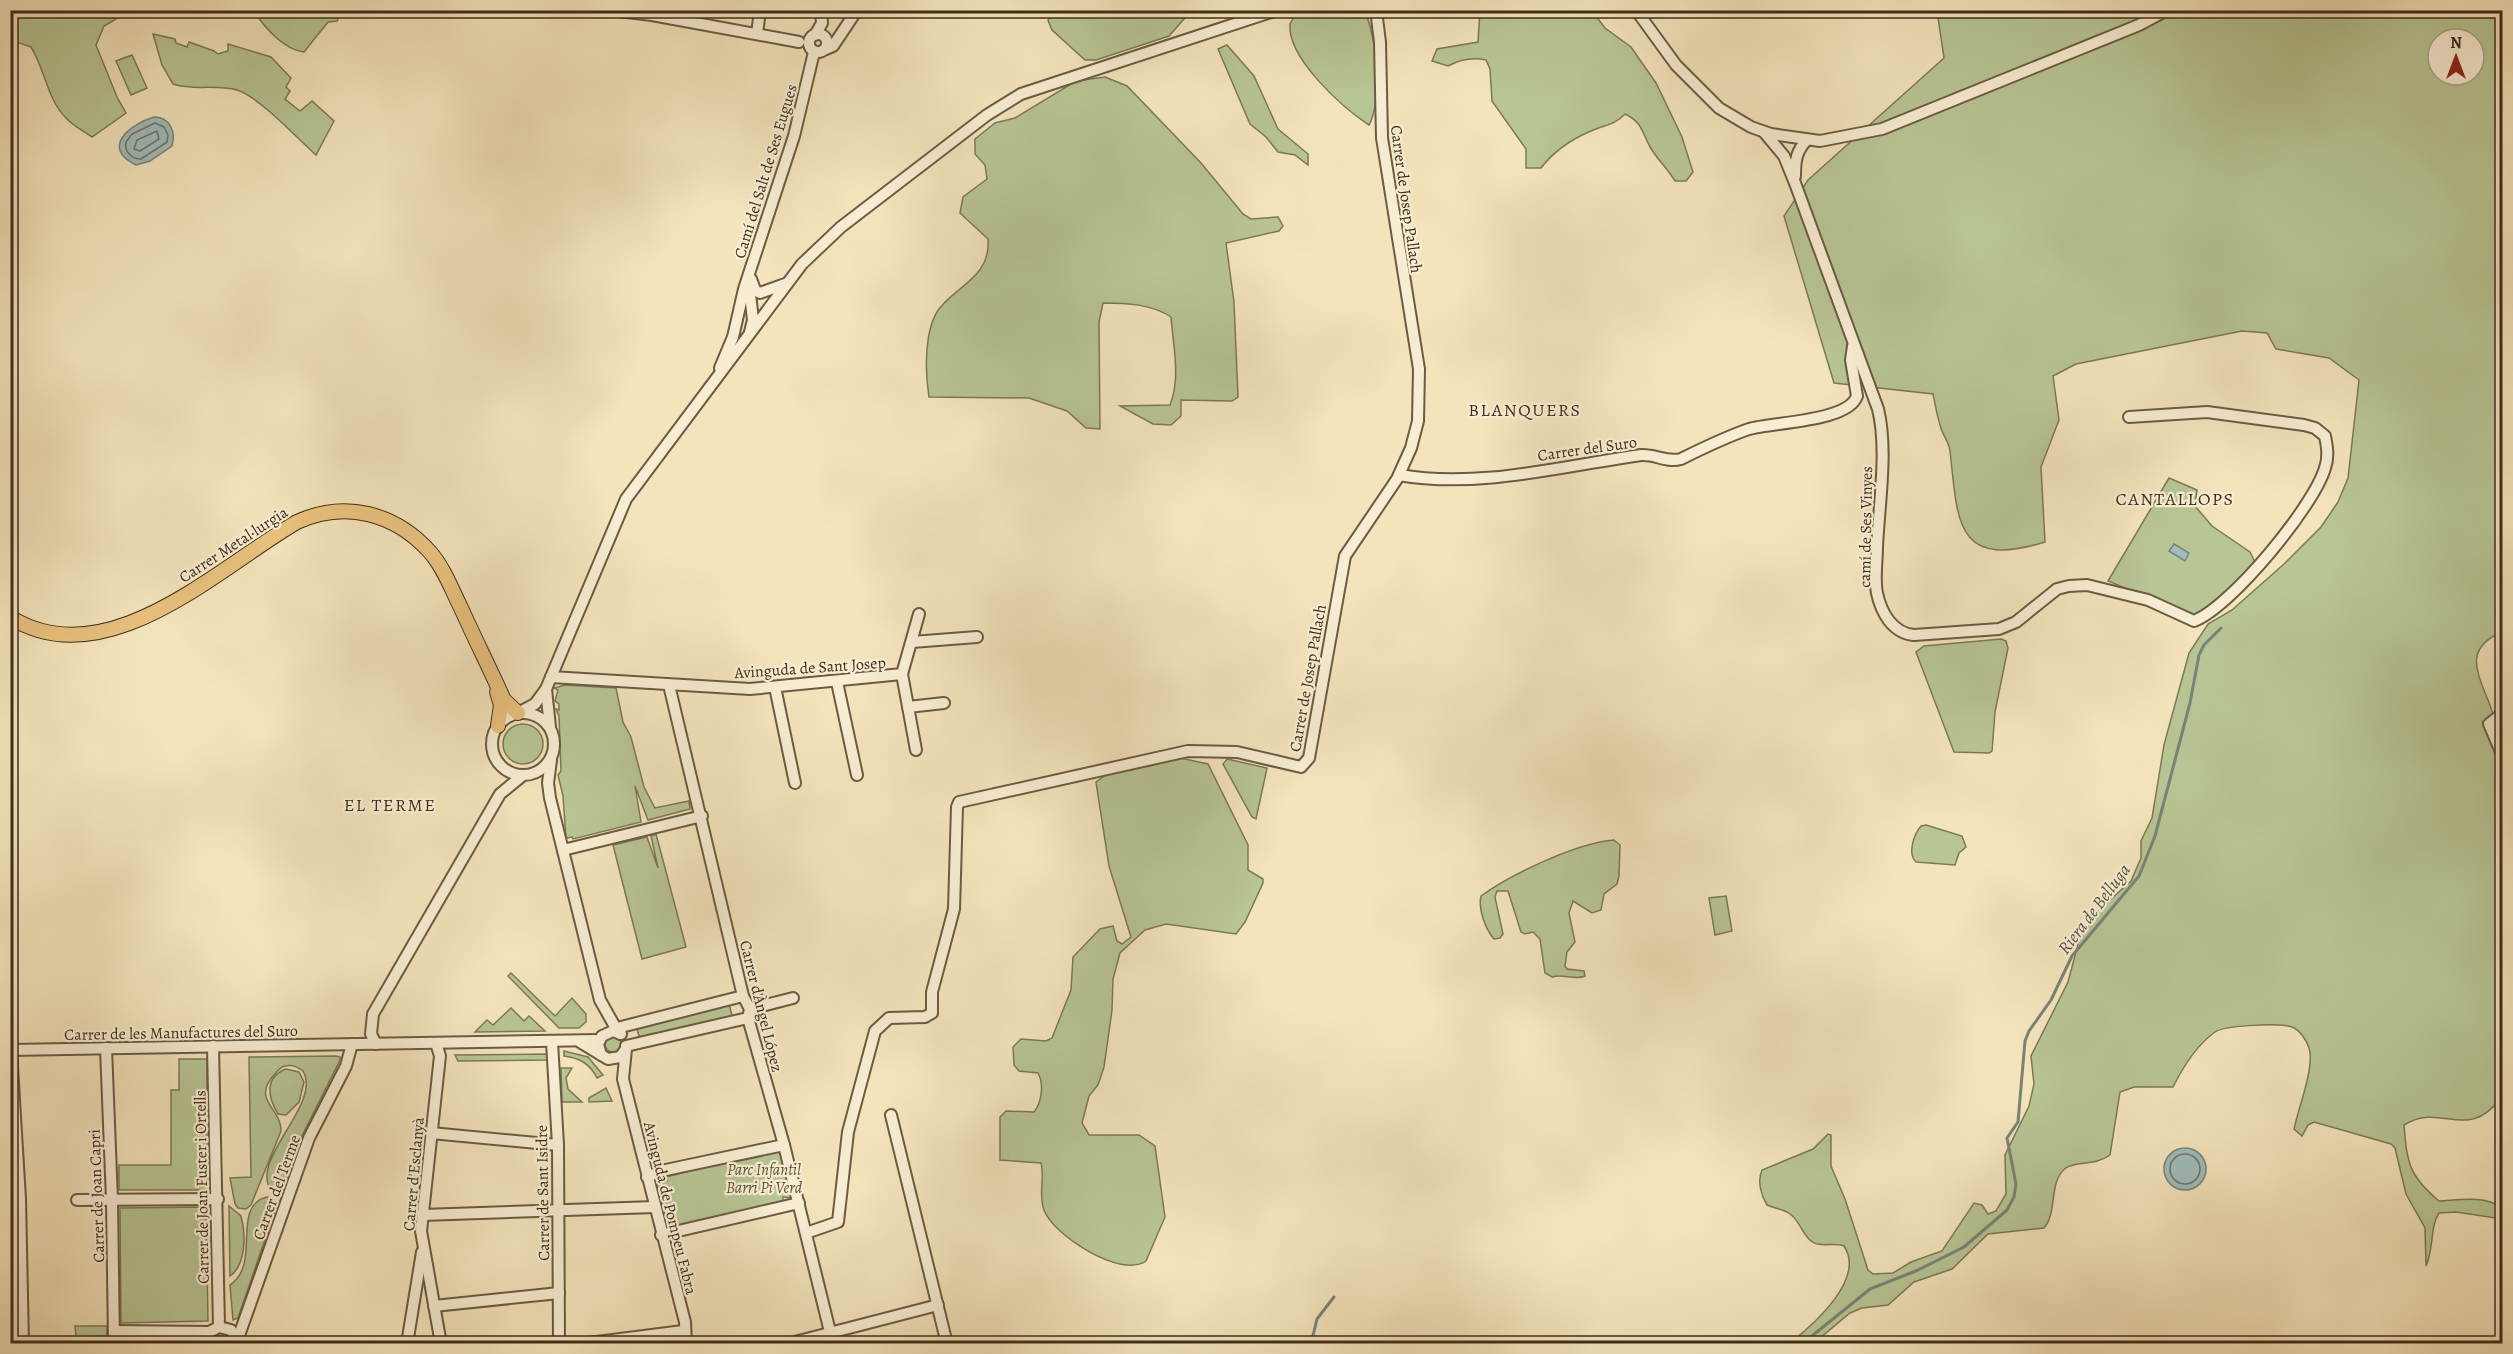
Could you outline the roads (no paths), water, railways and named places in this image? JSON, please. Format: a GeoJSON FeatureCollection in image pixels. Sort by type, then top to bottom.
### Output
{"type":"FeatureCollection","features":[{"type":"Feature","properties":{"kind":"main road","name":"Carrer Metal·lurgia"},"geometry":{"type":"LineString","coordinates":[[10,617],[46,630],[75,635],[118,628],[142,620],[304,519],[337,511],[366,512],[397,524],[431,553],[451,587],[504,700],[518,713]]}},
{"type":"Feature","properties":{"kind":"main road","name":"Carrer Metal·lurgia"},"geometry":{"type":"LineString","coordinates":[[10,623],[44,635],[76,640],[120,633],[162,614],[303,524],[337,517],[368,518],[405,534],[436,567],[496,692],[501,705],[498,726]]}},
{"type":"Feature","properties":{"kind":"street"},"geometry":{"type":"LineString","coordinates":[[609,10],[652,13],[799,42],[818,51],[833,46],[858,10]]}},
{"type":"Feature","properties":{"kind":"street"},"geometry":{"type":"LineString","coordinates":[[757,34],[760,10]]}},
{"type":"Feature","properties":{"kind":"street","name":"Camí del Salt de Ses Eugues"},"geometry":{"type":"LineString","coordinates":[[712,385],[733,337],[744,289],[795,136],[809,77],[818,51],[809,45],[822,23],[821,10]]}},
{"type":"Feature","properties":{"kind":"street"},"geometry":{"type":"LineString","coordinates":[[550,798],[527,775],[502,768],[495,759],[492,741],[498,726],[508,717],[535,704],[546,689],[626,499],[802,264],[841,227],[987,115],[1022,94],[1277,10]]}},
{"type":"Feature","properties":{"kind":"street","name":"Carrer de Josep Pallach"},"geometry":{"type":"LineString","coordinates":[[806,1233],[838,1222],[848,1132],[875,1031],[889,1018],[925,1017],[932,1013],[932,992],[954,909],[958,804],[963,801],[1039,786],[1188,751],[1237,752],[1296,766],[1304,765],[1309,758],[1345,556],[1350,545],[1386,498],[1399,475],[1412,448],[1418,421],[1419,369],[1382,138],[1380,42],[1376,10]]}},
{"type":"Feature","properties":{"kind":"street"},"geometry":{"type":"LineString","coordinates":[[1636,10],[1676,65],[1699,90],[1735,119],[1764,132],[1807,140],[1850,137],[1882,129],[2139,25],[2167,10]]}},
{"type":"Feature","properties":{"kind":"street"},"geometry":{"type":"LineString","coordinates":[[799,42],[820,34],[826,38],[818,51]]}},
{"type":"Feature","properties":{"kind":"street","name":"camí de Ses Vinyes"},"geometry":{"type":"LineString","coordinates":[[1764,132],[1784,156],[1795,183],[1853,346],[1873,392],[1882,425],[1877,592],[1890,622],[1907,634],[1999,629],[2016,622],[2057,589],[2069,585],[2087,585],[2148,600],[2194,621],[2208,616],[2228,599],[2303,512],[2326,466],[2325,436],[2315,428],[2304,425],[2207,412],[2129,417]]}},
{"type":"Feature","properties":{"kind":"street","name":"camí de Ses Vinyes"},"geometry":{"type":"LineString","coordinates":[[1795,183],[1794,160],[1799,148],[1807,140]]}},
{"type":"Feature","properties":{"kind":"street","name":"Camí del Salt de Ses Eugues"},"geometry":{"type":"LineString","coordinates":[[750,273],[755,290],[760,293],[776,289],[790,281]]}},
{"type":"Feature","properties":{"kind":"street","name":"Camí del Salt de Ses Eugues"},"geometry":{"type":"LineString","coordinates":[[746,340],[753,320],[748,292],[750,273]]}},
{"type":"Feature","properties":{"kind":"street"},"geometry":{"type":"LineString","coordinates":[[740,312],[753,320],[767,312]]}},
{"type":"Feature","properties":{"kind":"street","name":"Carrer del Suro"},"geometry":{"type":"LineString","coordinates":[[1399,475],[1423,479],[1475,480],[1653,454],[1670,462],[1749,429],[1766,424],[1806,420],[1848,406],[1857,396],[1851,360],[1853,346]]}},
{"type":"Feature","properties":{"kind":"street","name":"Avinguda de Sant Josep"},"geometry":{"type":"LineString","coordinates":[[551,677],[750,689],[902,674],[919,614]]}},
{"type":"Feature","properties":{"kind":"street"},"geometry":{"type":"LineString","coordinates":[[912,642],[977,637]]}},
{"type":"Feature","properties":{"kind":"street"},"geometry":{"type":"LineString","coordinates":[[902,674],[916,750]]}},
{"type":"Feature","properties":{"kind":"street"},"geometry":{"type":"LineString","coordinates":[[837,682],[857,775]]}},
{"type":"Feature","properties":{"kind":"street","name":"Carrer d'Àngel López"},"geometry":{"type":"LineString","coordinates":[[669,685],[743,996],[784,1145],[832,1338]]}},
{"type":"Feature","properties":{"kind":"street"},"geometry":{"type":"LineString","coordinates":[[775,687],[795,783]]}},
{"type":"Feature","properties":{"kind":"street"},"geometry":{"type":"LineString","coordinates":[[546,689],[554,743],[548,783],[550,798],[604,1010],[626,1047]]}},
{"type":"Feature","properties":{"kind":"street"},"geometry":{"type":"LineString","coordinates":[[908,707],[944,703]]}},
{"type":"Feature","properties":{"kind":"street"},"geometry":{"type":"LineString","coordinates":[[518,713],[529,713],[542,719],[550,727]]}},
{"type":"Feature","properties":{"kind":"street"},"geometry":{"type":"LineString","coordinates":[[2502,714],[2489,724],[2502,754]]}},
{"type":"Feature","properties":{"kind":"street"},"geometry":{"type":"LineString","coordinates":[[376,1044],[371,1034],[373,1014],[500,794],[527,775],[544,768],[551,760]]}},
{"type":"Feature","properties":{"kind":"street"},"geometry":{"type":"LineString","coordinates":[[563,850],[702,816]]}},
{"type":"Feature","properties":{"kind":"street"},"geometry":{"type":"LineString","coordinates":[[619,1033],[621,1027],[743,996]]}},
{"type":"Feature","properties":{"kind":"street"},"geometry":{"type":"LineString","coordinates":[[577,1041],[605,1057],[620,1057],[626,1047],[794,998]]}},
{"type":"Feature","properties":{"kind":"street"},"geometry":{"type":"LineString","coordinates":[[604,1010],[600,1038],[605,1057]]}},
{"type":"Feature","properties":{"kind":"street"},"geometry":{"type":"LineString","coordinates":[[600,1038],[609,1032],[619,1033]]}},
{"type":"Feature","properties":{"kind":"street","name":"Carrer de les Manufactures del Suro"},"geometry":{"type":"LineString","coordinates":[[10,1050],[552,1042],[600,1038]]}},
{"type":"Feature","properties":{"kind":"street","name":"Carrer de Sant Isidre"},"geometry":{"type":"LineString","coordinates":[[552,1042],[558,1145],[559,1344]]}},
{"type":"Feature","properties":{"kind":"street","name":"Carrer d'Esclanyà"},"geometry":{"type":"LineString","coordinates":[[436,1043],[440,1056],[422,1215],[423,1244],[441,1344]]}},
{"type":"Feature","properties":{"kind":"street","name":"Carrer del Terme"},"geometry":{"type":"LineString","coordinates":[[236,1341],[309,1138],[346,1066],[352,1044]]}},
{"type":"Feature","properties":{"kind":"street","name":"Carrer de Joan Fuster i Ortells"},"geometry":{"type":"LineString","coordinates":[[205,1344],[214,1330],[218,1199],[213,1046]]}},
{"type":"Feature","properties":{"kind":"street","name":"Avinguda de Pompeu Fabra"},"geometry":{"type":"LineString","coordinates":[[626,1047],[623,1079],[685,1322],[683,1332],[686,1344]]}},
{"type":"Feature","properties":{"kind":"street","name":"Carrer de Joan Capri"},"geometry":{"type":"LineString","coordinates":[[106,1048],[120,1332],[125,1344]]}},
{"type":"Feature","properties":{"kind":"street"},"geometry":{"type":"LineString","coordinates":[[10,1050],[23,1340],[10,1339]]}},
{"type":"Feature","properties":{"kind":"street","name":"Avinguda de Pompeu Fabra"},"geometry":{"type":"LineString","coordinates":[[605,1057],[623,1079]]}},
{"type":"Feature","properties":{"kind":"street"},"geometry":{"type":"LineString","coordinates":[[891,1115],[947,1344]]}},
{"type":"Feature","properties":{"kind":"street"},"geometry":{"type":"LineString","coordinates":[[431,1133],[558,1145]]}},
{"type":"Feature","properties":{"kind":"street"},"geometry":{"type":"LineString","coordinates":[[647,1178],[661,1171],[784,1145]]}},
{"type":"Feature","properties":{"kind":"street"},"geometry":{"type":"LineString","coordinates":[[77,1200],[218,1199]]}},
{"type":"Feature","properties":{"kind":"street"},"geometry":{"type":"LineString","coordinates":[[661,1235],[799,1203]]}},
{"type":"Feature","properties":{"kind":"street"},"geometry":{"type":"LineString","coordinates":[[422,1215],[655,1207]]}},
{"type":"Feature","properties":{"kind":"street"},"geometry":{"type":"LineString","coordinates":[[407,1344],[423,1244]]}},
{"type":"Feature","properties":{"kind":"street"},"geometry":{"type":"LineString","coordinates":[[434,1306],[559,1293]]}},
{"type":"Feature","properties":{"kind":"street"},"geometry":{"type":"LineString","coordinates":[[787,1344],[832,1338],[938,1305]]}},
{"type":"Feature","properties":{"kind":"street"},"geometry":{"type":"LineString","coordinates":[[120,1332],[231,1330],[236,1341]]}},
{"type":"Feature","properties":{"kind":"street","name":"Carrer de Joan Capri"},"geometry":{"type":"LineString","coordinates":[[114,1344],[120,1332]]}},
{"type":"Feature","properties":{"kind":"street"},"geometry":{"type":"LineString","coordinates":[[581,1344],[683,1332]]}},
{"type":"Feature","properties":{"kind":"water"},"geometry":{"type":"Polygon","coordinates":[[[154,117],[168,122],[173,136],[172,146],[150,161],[136,165],[125,158],[120,151],[122,137],[136,125],[154,117]]]}},
{"type":"Feature","properties":{"kind":"water"},"geometry":{"type":"Polygon","coordinates":[[[2174,544],[2189,553],[2185,561],[2169,551],[2174,544]]]}},
{"type":"Feature","properties":{"kind":"water"},"geometry":{"type":"Polygon","coordinates":[[[2185,1148],[2193,1149],[2200,1154],[2205,1161],[2205,1177],[2200,1184],[2193,1189],[2185,1190],[2177,1189],[2170,1184],[2165,1177],[2164,1169],[2165,1161],[2170,1154],[2177,1149],[2185,1148]]]}},
{"type":"Feature","properties":{"kind":"waterway","name":"Riera de Belluga"},"geometry":{"type":"LineString","coordinates":[[1802,1344],[1870,1289],[1918,1270],[1964,1247],[2007,1210],[2014,1197],[2016,1184],[2007,1138],[2018,1122],[2025,1041],[2029,1031],[2051,1000],[2072,956],[2139,876],[2155,836],[2190,703],[2199,655],[2204,645],[2221,628]]}},
{"type":"Feature","properties":{"kind":"waterway"},"geometry":{"type":"LineString","coordinates":[[1311,1344],[1317,1319],[1334,1297]]}},
{"type":"Feature","properties":{"kind":"district","name":"BLANQUERS"},"geometry":{"type":"Point","coordinates":[1525,410]}},
{"type":"Feature","properties":{"kind":"district","name":"CANTALLOPS"},"geometry":{"type":"Point","coordinates":[2175,499]}},
{"type":"Feature","properties":{"kind":"district","name":"EL TERME"},"geometry":{"type":"Point","coordinates":[390,805]}},
{"type":"Feature","properties":{"kind":"park label","name":"Parc Infantil Barri Pi Verd"},"geometry":{"type":"Point","coordinates":[764,1178]}}]}
